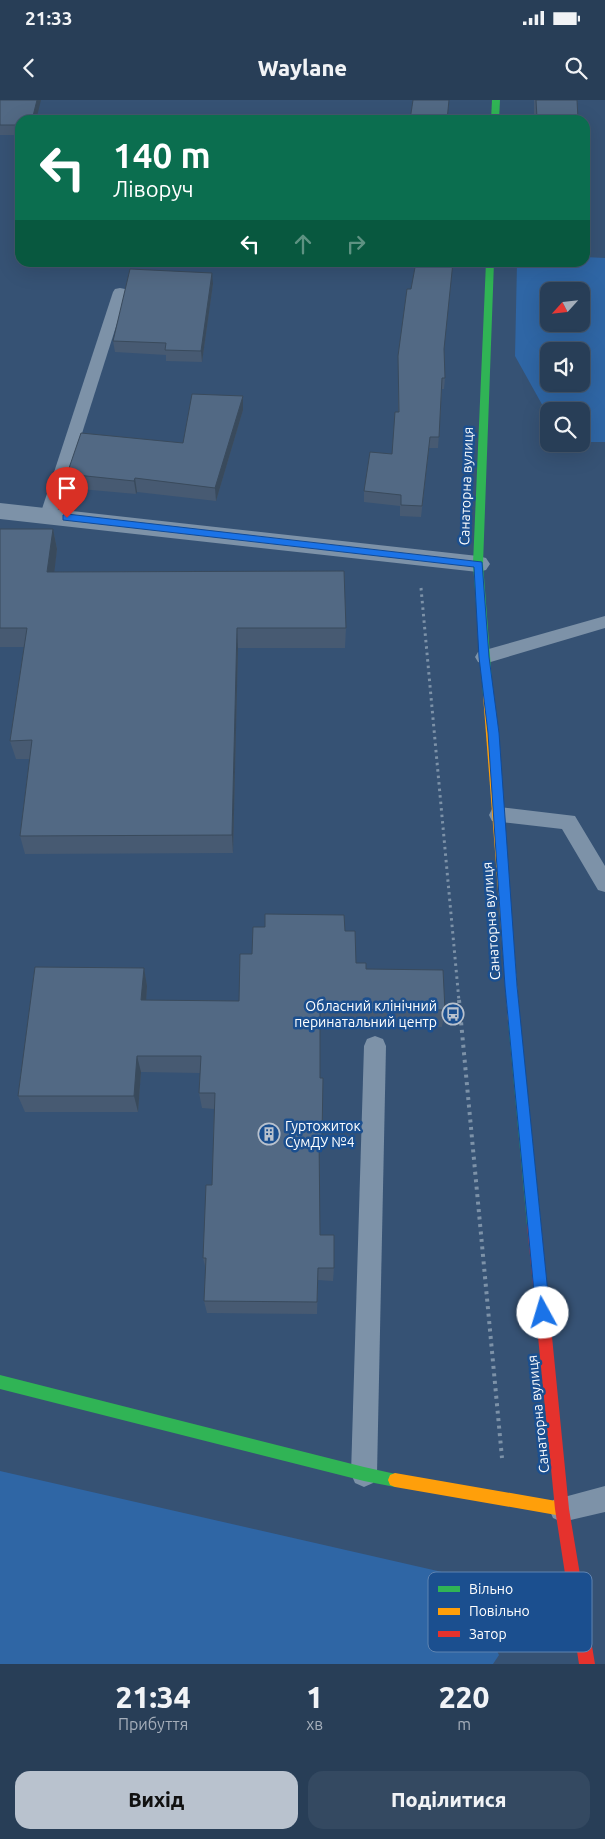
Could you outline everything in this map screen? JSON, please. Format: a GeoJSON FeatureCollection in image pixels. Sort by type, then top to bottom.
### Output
{"type":"FeatureCollection","features":[{"type":"Feature","properties":{"kind":"main road"},"geometry":{"type":"LineString","coordinates":[[495,115],[496,100]]}},
{"type":"Feature","properties":{"kind":"main road","name":"Санаторна вулиця"},"geometry":{"type":"LineString","coordinates":[[490,267],[478,564],[484,657],[493,733],[512,994],[562,1509],[572,1572]]}},
{"type":"Feature","properties":{"kind":"main road"},"geometry":{"type":"LineString","coordinates":[[0,1382],[364,1474],[562,1509]]}},
{"type":"Feature","properties":{"kind":"street"},"geometry":{"type":"LineString","coordinates":[[0,511],[478,564]]}},
{"type":"Feature","properties":{"kind":"lane"},"geometry":{"type":"LineString","coordinates":[[48,515],[120,292]]}},
{"type":"Feature","properties":{"kind":"lane"},"geometry":{"type":"LineString","coordinates":[[484,657],[605,622]]}},
{"type":"Feature","properties":{"kind":"lane"},"geometry":{"type":"LineString","coordinates":[[498,815],[568,822],[605,884]]}},
{"type":"Feature","properties":{"kind":"lane"},"geometry":{"type":"LineString","coordinates":[[364,1474],[375,1046]]}},
{"type":"Feature","properties":{"kind":"lane"},"geometry":{"type":"LineString","coordinates":[[562,1509],[605,1499]]}},
{"type":"Feature","properties":{"kind":"path"},"geometry":{"type":"LineString","coordinates":[[446,560],[421,585],[506,1500]]}},
{"type":"Feature","properties":{"kind":"shaded area"},"geometry":{"type":"Polygon","coordinates":[[[590,257],[605,258],[605,442],[590,442],[590,402],[541,402],[515,356],[517,267],[590,267],[590,257]]]}},
{"type":"Feature","properties":{"kind":"shaded area"},"geometry":{"type":"Polygon","coordinates":[[[0,1471],[442,1572],[428,1572],[428,1652],[498,1652],[499,1655],[493,1664],[0,1664],[0,1471]]]}},
{"type":"Feature","properties":{"kind":"building"},"geometry":{"type":"Polygon","coordinates":[[[0,100],[37,100],[33,115],[15,115],[15,125],[0,125],[0,100]]]}},
{"type":"Feature","properties":{"kind":"building"},"geometry":{"type":"Polygon","coordinates":[[[413,100],[449,100],[448,115],[411,115],[413,100]]]}},
{"type":"Feature","properties":{"kind":"building"},"geometry":{"type":"Polygon","coordinates":[[[536,100],[577,100],[578,115],[537,115],[536,100]]]}},
{"type":"Feature","properties":{"kind":"building"},"geometry":{"type":"Polygon","coordinates":[[[415,267],[452,267],[444,349],[445,378],[442,378],[439,437],[430,437],[422,506],[401,505],[401,495],[364,491],[370,452],[392,454],[395,412],[399,412],[398,356],[407,289],[411,289],[415,267]]]}},
{"type":"Feature","properties":{"kind":"building"},"geometry":{"type":"Polygon","coordinates":[[[130,269],[212,273],[201,351],[165,350],[166,343],[113,341],[130,269]]]}},
{"type":"Feature","properties":{"kind":"building"},"geometry":{"type":"Polygon","coordinates":[[[192,394],[243,396],[215,488],[135,478],[134,481],[67,474],[81,433],[183,443],[192,394]]]}},
{"type":"Feature","properties":{"kind":"building"},"geometry":{"type":"Polygon","coordinates":[[[0,529],[53,529],[47,572],[344,571],[346,628],[237,628],[232,835],[20,836],[32,740],[10,741],[27,628],[0,628],[0,529]]]}},
{"type":"Feature","properties":{"kind":"building","name":"Гуртожиток СумДУ №4"},"geometry":{"type":"Polygon","coordinates":[[[265,914],[344,915],[345,931],[355,931],[356,963],[366,963],[366,969],[443,970],[445,1010],[320,1009],[320,1078],[323,1078],[322,1136],[319,1136],[320,1235],[334,1235],[334,1268],[318,1268],[317,1302],[204,1301],[206,1258],[203,1258],[206,1185],[212,1185],[215,1093],[199,1093],[201,1056],[137,1056],[134,1096],[18,1096],[35,967],[144,968],[141,1000],[239,1001],[240,954],[252,954],[253,927],[265,927],[265,914]]]}},
{"type":"Feature","properties":{"kind":"traffic: fast"},"geometry":{"type":"LineString","coordinates":[[495,115],[496,100]]}},
{"type":"Feature","properties":{"kind":"traffic: fast"},"geometry":{"type":"LineString","coordinates":[[488,695],[478,564],[490,267]]}},
{"type":"Feature","properties":{"kind":"traffic: fast"},"geometry":{"type":"LineString","coordinates":[[514,1021],[534,1225]]}},
{"type":"Feature","properties":{"kind":"traffic: fast"},"geometry":{"type":"LineString","coordinates":[[0,1382],[364,1474],[395,1480]]}},
{"type":"Feature","properties":{"kind":"traffic: slow"},"geometry":{"type":"LineString","coordinates":[[488,695],[514,1021]]}},
{"type":"Feature","properties":{"kind":"traffic: slow"},"geometry":{"type":"LineString","coordinates":[[395,1480],[562,1509]]}},
{"type":"Feature","properties":{"kind":"traffic: jam"},"geometry":{"type":"LineString","coordinates":[[534,1225],[562,1509],[572,1572]]}},
{"type":"Feature","properties":{"kind":"traffic: jam"},"geometry":{"type":"LineString","coordinates":[[585,1652],[587,1664]]}},
{"type":"Feature","properties":{"kind":"place","name":"Обласний клінічний перинатальний центр"},"geometry":{"type":"Point","coordinates":[453,1014]}},
{"type":"Feature","properties":{"kind":"place","name":"Гуртожиток СумДУ №4"},"geometry":{"type":"Point","coordinates":[269,1134]}},
{"type":"Feature","properties":{"kind":"route"},"geometry":{"type":"LineString","coordinates":[[67,518],[478,564],[484,657],[493,733],[511,986],[543,1313]]}}]}
